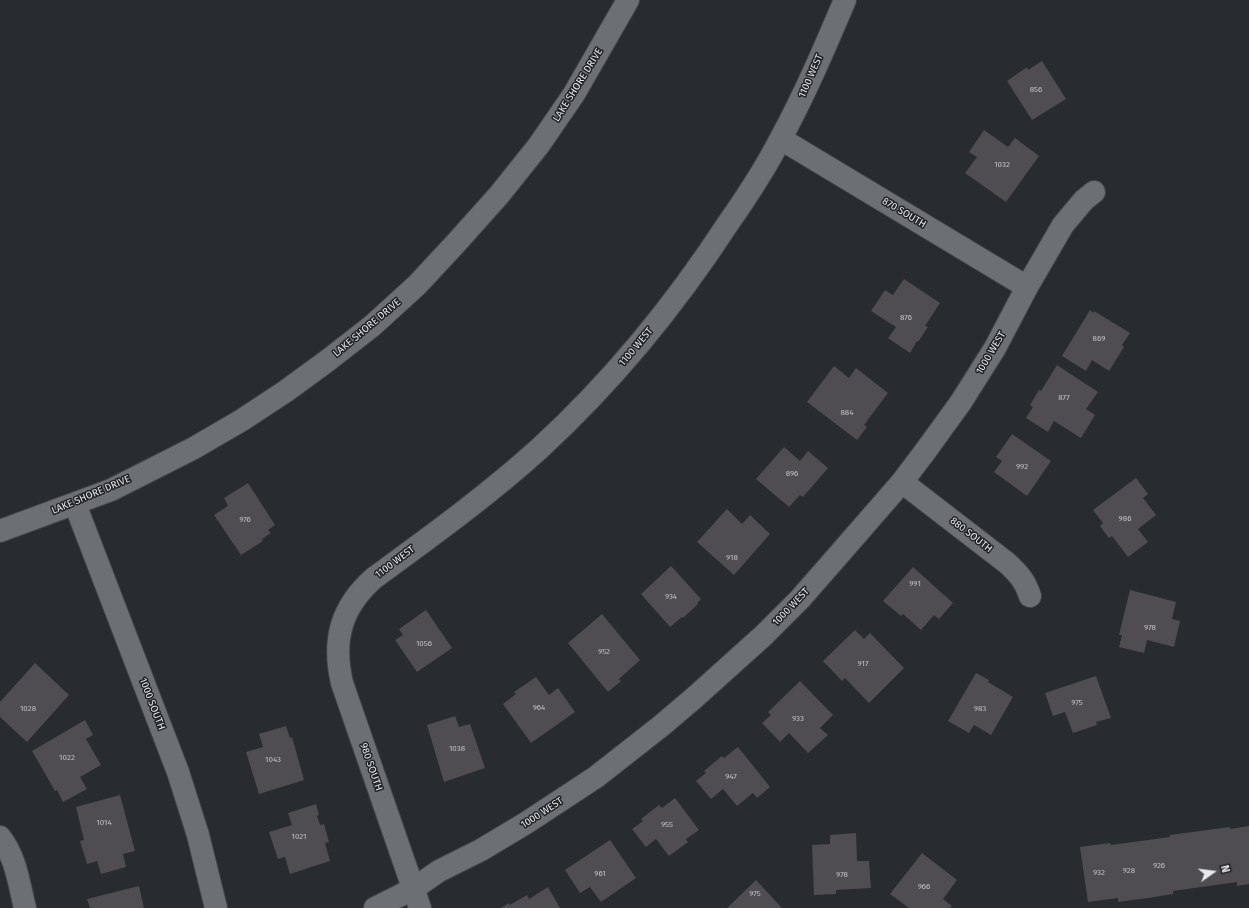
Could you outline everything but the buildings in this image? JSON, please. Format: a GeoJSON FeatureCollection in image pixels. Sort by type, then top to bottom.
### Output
{"type":"FeatureCollection","features":[{"type":"Feature","properties":{"kind":"street","name":"LAKE SHORE DRIVE"},"geometry":{"type":"LineString","coordinates":[[0,531],[111,490],[194,448],[242,420],[298,382],[372,326],[417,285],[457,242],[539,145],[574,94],[628,0]]}},
{"type":"Feature","properties":{"kind":"street","name":"1100 WEST"},"geometry":{"type":"LineString","coordinates":[[342,624],[347,610],[355,598],[374,578],[495,488],[582,408],[628,358],[667,310],[704,262],[758,179],[781,139],[845,0]]}},
{"type":"Feature","properties":{"kind":"street","name":"870 SOUTH"},"geometry":{"type":"LineString","coordinates":[[781,139],[1027,287]]}},
{"type":"Feature","properties":{"kind":"street","name":"1000 WEST"},"geometry":{"type":"LineString","coordinates":[[375,908],[417,898],[439,871],[481,850],[596,777],[661,726],[764,635],[800,599],[902,482],[965,395],[995,348],[1027,287],[1063,225],[1084,200],[1094,192]]}},
{"type":"Feature","properties":{"kind":"street","name":"880 SOUTH"},"geometry":{"type":"LineString","coordinates":[[902,482],[1007,563],[1018,573],[1026,584],[1030,596]]}},
{"type":"Feature","properties":{"kind":"street","name":"1000 SOUTH"},"geometry":{"type":"LineString","coordinates":[[75,504],[178,772],[198,835],[216,908]]}},
{"type":"Feature","properties":{"kind":"street","name":"980 SOUTH"},"geometry":{"type":"LineString","coordinates":[[342,624],[338,638],[337,653],[338,668],[342,683],[417,898]]}},
{"type":"Feature","properties":{"kind":"street"},"geometry":{"type":"LineString","coordinates":[[0,837],[10,854],[15,868],[25,908]]}}]}
